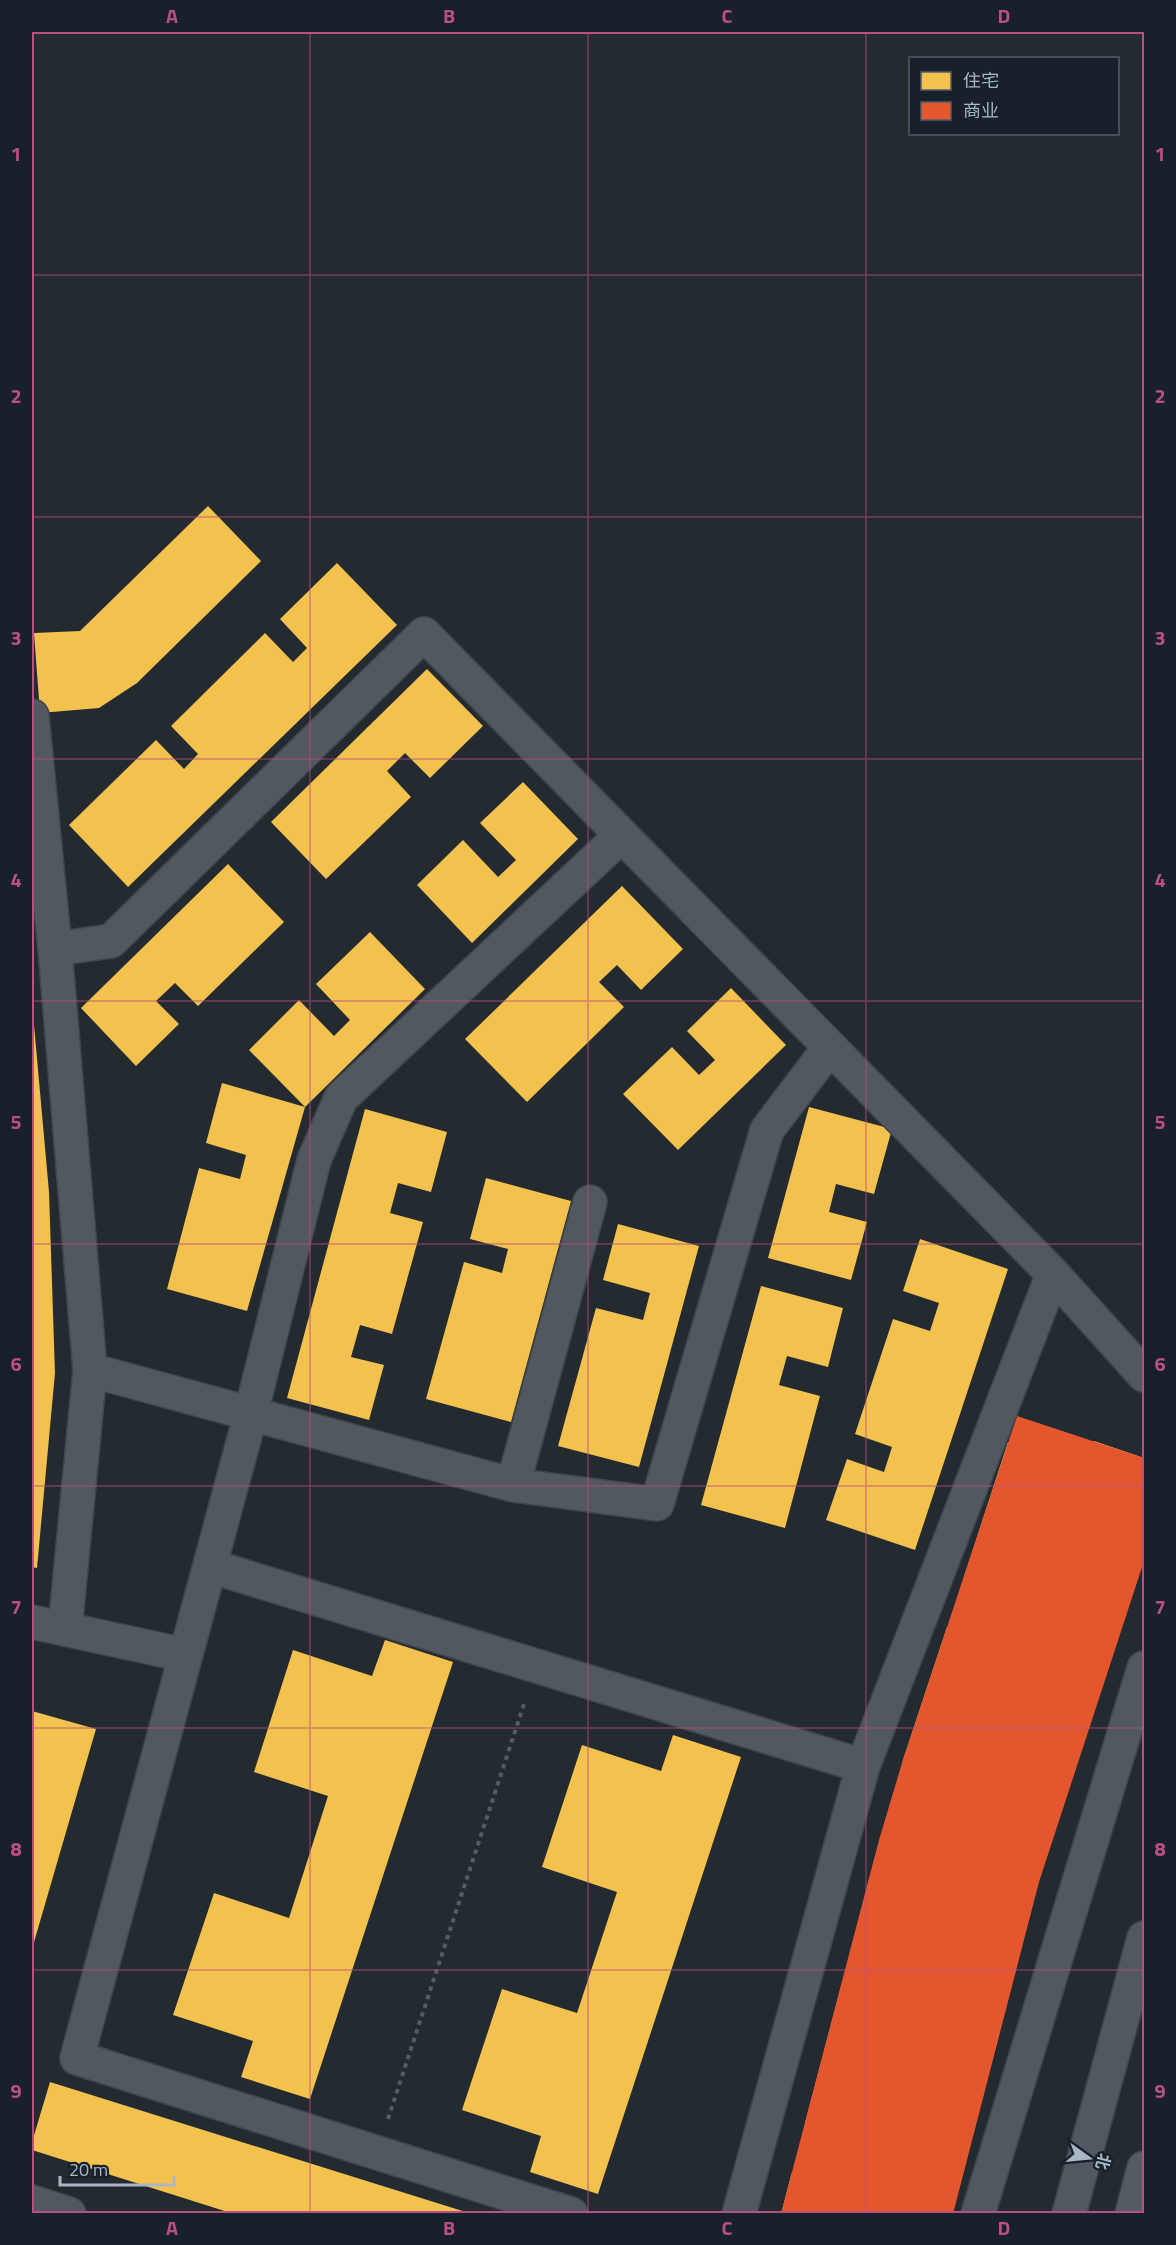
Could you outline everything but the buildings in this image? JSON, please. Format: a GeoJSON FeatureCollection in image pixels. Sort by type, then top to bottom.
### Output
{"type":"FeatureCollection","features":[{"type":"Feature","properties":{"kind":"main road"},"geometry":{"type":"LineString","coordinates":[[1132,2214],[1144,2168]]}},
{"type":"Feature","properties":{"kind":"street"},"geometry":{"type":"LineString","coordinates":[[55,949],[111,941],[424,634],[1053,1274],[1144,1375]]}},
{"type":"Feature","properties":{"kind":"street"},"geometry":{"type":"LineString","coordinates":[[32,716],[55,949],[90,1370],[65,1629]]}},
{"type":"Feature","properties":{"kind":"street"},"geometry":{"type":"LineString","coordinates":[[571,2214],[76,2058],[251,1413],[314,1160],[341,1098],[622,835]]}},
{"type":"Feature","properties":{"kind":"street"},"geometry":{"type":"LineString","coordinates":[[90,1370],[513,1485],[657,1504],[767,1130],[830,1047]]}},
{"type":"Feature","properties":{"kind":"street"},"geometry":{"type":"LineString","coordinates":[[513,1485],[590,1202]]}},
{"type":"Feature","properties":{"kind":"street"},"geometry":{"type":"LineString","coordinates":[[739,2214],[863,1766],[1053,1274]]}},
{"type":"Feature","properties":{"kind":"street"},"geometry":{"type":"LineString","coordinates":[[210,1566],[863,1766]]}},
{"type":"Feature","properties":{"kind":"street"},"geometry":{"type":"LineString","coordinates":[[32,1622],[185,1655]]}},
{"type":"Feature","properties":{"kind":"street"},"geometry":{"type":"LineString","coordinates":[[978,2214],[1144,1668]]}},
{"type":"Feature","properties":{"kind":"street"},"geometry":{"type":"LineString","coordinates":[[1069,2214],[1144,1940]]}},
{"type":"Feature","properties":{"kind":"street"},"geometry":{"type":"LineString","coordinates":[[32,2202],[69,2214]]}},
{"type":"Feature","properties":{"kind":"path"},"geometry":{"type":"LineString","coordinates":[[377,2152],[537,1666]]}}]}
